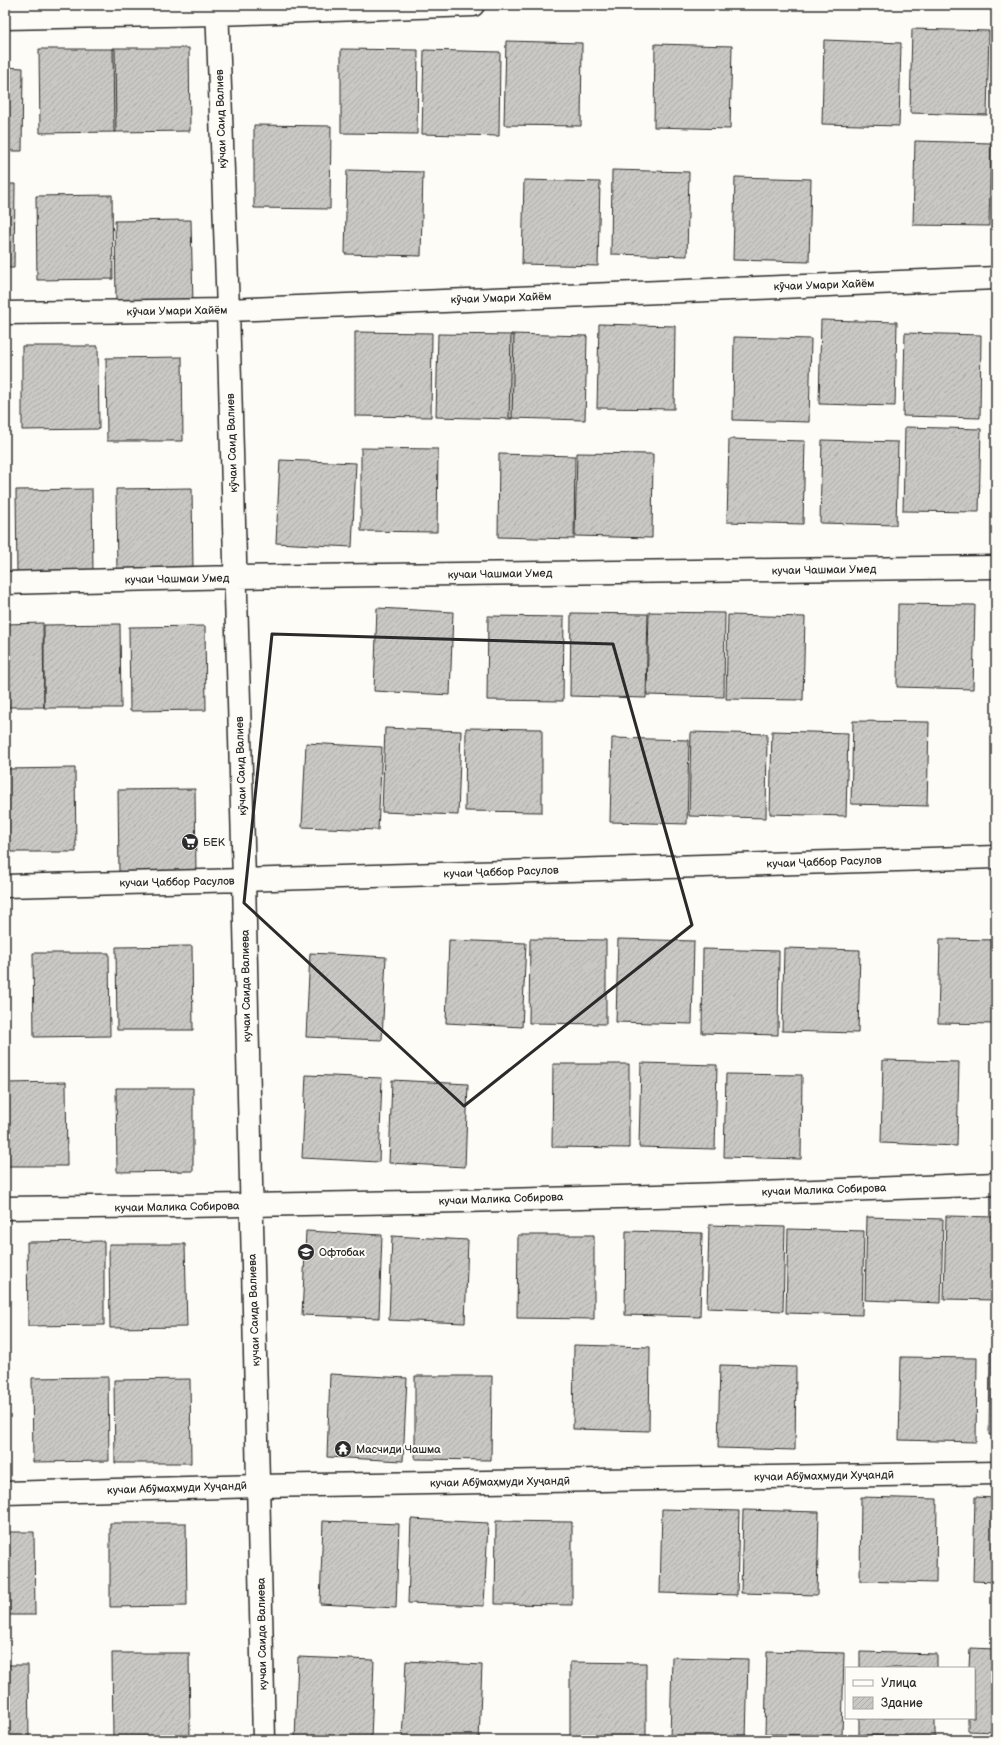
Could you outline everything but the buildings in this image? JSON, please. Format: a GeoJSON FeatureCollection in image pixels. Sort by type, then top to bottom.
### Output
{"type":"FeatureCollection","features":[{"type":"Feature","properties":{"kind":"street"},"geometry":{"type":"LineString","coordinates":[[5,18],[217,9],[473,5]]}},
{"type":"Feature","properties":{"kind":"street","name":"кӯчаи Саид Валиев"},"geometry":{"type":"LineString","coordinates":[[217,9],[228,310],[244,880]]}},
{"type":"Feature","properties":{"kind":"street","name":"кӯчаи Умари Хайём"},"geometry":{"type":"LineString","coordinates":[[5,313],[228,310],[996,278]]}},
{"type":"Feature","properties":{"kind":"street","name":"кучаи Чашмаи Умед"},"geometry":{"type":"LineString","coordinates":[[5,583],[235,577],[996,568]]}},
{"type":"Feature","properties":{"kind":"street","name":"кучаи Ҷаббор Расулов"},"geometry":{"type":"LineString","coordinates":[[5,886],[996,857]]}},
{"type":"Feature","properties":{"kind":"street","name":"кучаи Саида Валиева"},"geometry":{"type":"LineString","coordinates":[[244,880],[264,1740]]}},
{"type":"Feature","properties":{"kind":"street","name":"кучаи Малика Собирова"},"geometry":{"type":"LineString","coordinates":[[5,1208],[251,1206],[882,1189],[996,1184]]}},
{"type":"Feature","properties":{"kind":"street","name":"кучаи Абӯмаҳмуди Хуҷандӣ"},"geometry":{"type":"LineString","coordinates":[[5,1493],[259,1486],[996,1473]]}},
{"type":"Feature","properties":{"kind":"highlighted area"},"geometry":{"type":"Polygon","coordinates":[[[272,634],[613,644],[692,925],[464,1106],[244,903],[272,634]]]}},
{"type":"Feature","properties":{"kind":"place","name":"БЕК"},"geometry":{"type":"Point","coordinates":[190,842]}},
{"type":"Feature","properties":{"kind":"place","name":"Офтобак"},"geometry":{"type":"Point","coordinates":[306,1252]}},
{"type":"Feature","properties":{"kind":"place","name":"Масчиди Чашма"},"geometry":{"type":"Point","coordinates":[343,1449]}}]}
